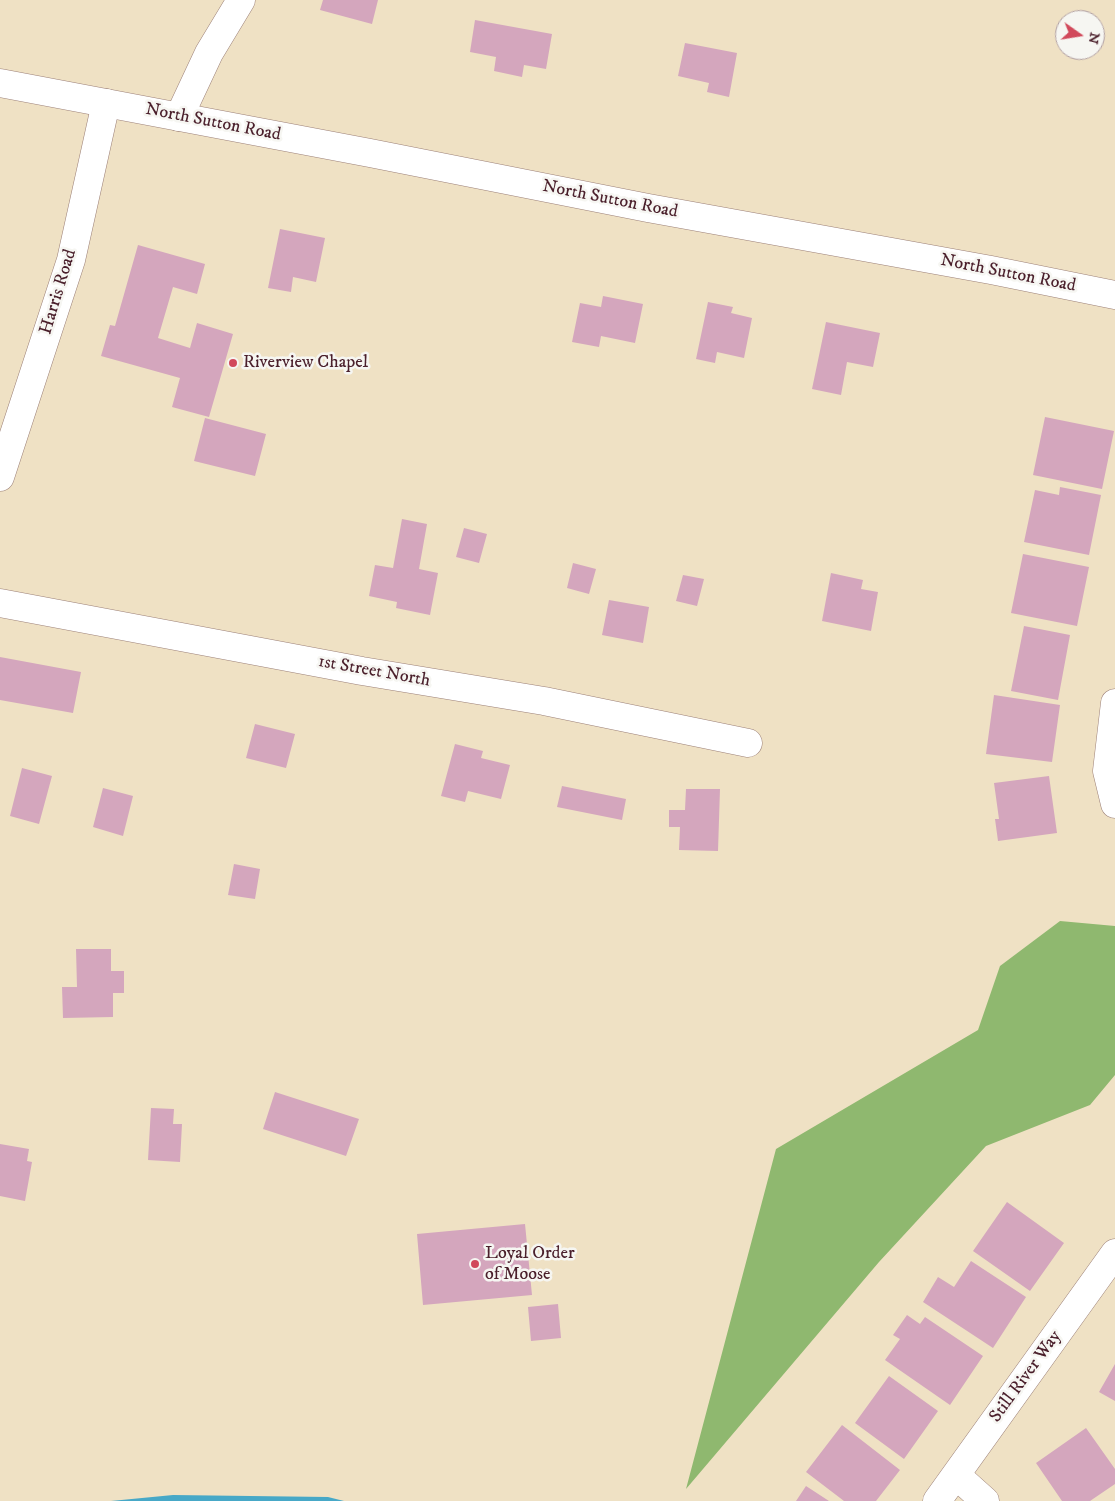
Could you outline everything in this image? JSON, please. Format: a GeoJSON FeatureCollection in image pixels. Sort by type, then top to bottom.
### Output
{"type":"FeatureCollection","features":[{"type":"Feature","properties":{"kind":"street"},"geometry":{"type":"LineString","coordinates":[[179,116],[209,53],[240,0]]}},
{"type":"Feature","properties":{"kind":"street","name":"North Sutton Road"},"geometry":{"type":"LineString","coordinates":[[0,83],[179,116],[648,208],[1115,294]]}},
{"type":"Feature","properties":{"kind":"street","name":"Harris Road"},"geometry":{"type":"LineString","coordinates":[[0,477],[70,260],[106,103]]}},
{"type":"Feature","properties":{"kind":"street","name":"1st Street North"},"geometry":{"type":"LineString","coordinates":[[0,603],[362,671],[544,701],[748,743]]}},
{"type":"Feature","properties":{"kind":"street"},"geometry":{"type":"LineString","coordinates":[[1115,704],[1107,771],[1115,804]]}},
{"type":"Feature","properties":{"kind":"street","name":"Still River Way"},"geometry":{"type":"LineString","coordinates":[[938,1501],[1115,1253]]}},
{"type":"Feature","properties":{"kind":"street"},"geometry":{"type":"LineString","coordinates":[[956,1475],[985,1501]]}},
{"type":"Feature","properties":{"kind":"green space"},"geometry":{"type":"Polygon","coordinates":[[[1060,921],[1115,926],[1115,1075],[1090,1105],[986,1146],[879,1262],[686,1489],[776,1149],[978,1030],[1000,966],[1060,921]]]}},
{"type":"Feature","properties":{"kind":"water"},"geometry":{"type":"Polygon","coordinates":[[[173,1495],[328,1497],[344,1501],[111,1501],[173,1495]]]}},
{"type":"Feature","properties":{"kind":"building"},"geometry":{"type":"Polygon","coordinates":[[[323,0],[378,0],[372,24],[320,10],[323,0]]]}},
{"type":"Feature","properties":{"kind":"building"},"geometry":{"type":"Polygon","coordinates":[[[475,20],[552,34],[546,69],[524,65],[522,77],[494,71],[496,57],[470,52],[475,20]]]}},
{"type":"Feature","properties":{"kind":"building"},"geometry":{"type":"Polygon","coordinates":[[[685,43],[737,53],[729,97],[707,92],[709,83],[678,76],[685,43]]]}},
{"type":"Feature","properties":{"kind":"building"},"geometry":{"type":"Polygon","coordinates":[[[280,229],[325,238],[316,282],[293,277],[291,292],[268,288],[280,229]]]}},
{"type":"Feature","properties":{"kind":"building"},"geometry":{"type":"Polygon","coordinates":[[[138,245],[205,264],[197,294],[173,287],[158,338],[190,348],[197,323],[233,334],[209,417],[172,407],[180,378],[101,356],[110,325],[115,326],[138,245]]]}},
{"type":"Feature","properties":{"kind":"building"},"geometry":{"type":"Polygon","coordinates":[[[603,296],[643,304],[635,343],[601,336],[599,347],[572,342],[580,303],[601,307],[603,296]]]}},
{"type":"Feature","properties":{"kind":"building"},"geometry":{"type":"Polygon","coordinates":[[[708,302],[733,307],[731,313],[752,318],[744,358],[717,352],[715,363],[696,359],[708,302]]]}},
{"type":"Feature","properties":{"kind":"building"},"geometry":{"type":"Polygon","coordinates":[[[826,322],[880,333],[873,367],[847,362],[841,395],[812,389],[826,322]]]}},
{"type":"Feature","properties":{"kind":"building"},"geometry":{"type":"Polygon","coordinates":[[[1045,417],[1114,431],[1102,489],[1033,475],[1045,417]]]}},
{"type":"Feature","properties":{"kind":"building"},"geometry":{"type":"Polygon","coordinates":[[[205,418],[266,434],[255,476],[194,461],[205,418]]]}},
{"type":"Feature","properties":{"kind":"building"},"geometry":{"type":"Polygon","coordinates":[[[1060,487],[1101,495],[1089,555],[1024,542],[1035,490],[1059,495],[1060,487]]]}},
{"type":"Feature","properties":{"kind":"building"},"geometry":{"type":"Polygon","coordinates":[[[402,519],[427,524],[419,569],[438,573],[430,615],[396,608],[397,602],[369,596],[375,565],[393,568],[402,519]]]}},
{"type":"Feature","properties":{"kind":"building"},"geometry":{"type":"Polygon","coordinates":[[[464,528],[487,534],[479,563],[456,557],[464,528]]]}},
{"type":"Feature","properties":{"kind":"building"},"geometry":{"type":"Polygon","coordinates":[[[1023,554],[1089,567],[1077,626],[1011,613],[1023,554]]]}},
{"type":"Feature","properties":{"kind":"building"},"geometry":{"type":"Polygon","coordinates":[[[573,563],[596,569],[589,594],[567,588],[573,563]]]}},
{"type":"Feature","properties":{"kind":"building"},"geometry":{"type":"Polygon","coordinates":[[[831,573],[863,580],[861,589],[878,592],[871,631],[822,621],[831,573]]]}},
{"type":"Feature","properties":{"kind":"building"},"geometry":{"type":"Polygon","coordinates":[[[683,575],[704,579],[697,606],[676,601],[683,575]]]}},
{"type":"Feature","properties":{"kind":"building"},"geometry":{"type":"Polygon","coordinates":[[[609,600],[649,607],[643,643],[602,635],[609,600]]]}},
{"type":"Feature","properties":{"kind":"building"},"geometry":{"type":"Polygon","coordinates":[[[1024,626],[1070,635],[1058,700],[1011,691],[1024,626]]]}},
{"type":"Feature","properties":{"kind":"building"},"geometry":{"type":"Polygon","coordinates":[[[0,657],[81,672],[73,713],[0,700],[0,657]]]}},
{"type":"Feature","properties":{"kind":"building"},"geometry":{"type":"Polygon","coordinates":[[[994,695],[1060,705],[1052,762],[986,754],[994,695]]]}},
{"type":"Feature","properties":{"kind":"building"},"geometry":{"type":"Polygon","coordinates":[[[255,724],[295,734],[286,768],[246,758],[255,724]]]}},
{"type":"Feature","properties":{"kind":"building"},"geometry":{"type":"Polygon","coordinates":[[[455,744],[483,751],[481,758],[510,765],[501,799],[468,791],[465,802],[441,796],[455,744]]]}},
{"type":"Feature","properties":{"kind":"building"},"geometry":{"type":"Polygon","coordinates":[[[22,768],[52,776],[39,824],[10,816],[22,768]]]}},
{"type":"Feature","properties":{"kind":"building"},"geometry":{"type":"Polygon","coordinates":[[[1049,776],[1057,833],[998,841],[995,819],[999,819],[994,783],[1049,776]]]}},
{"type":"Feature","properties":{"kind":"building"},"geometry":{"type":"Polygon","coordinates":[[[562,786],[626,799],[622,820],[557,807],[562,786]]]}},
{"type":"Feature","properties":{"kind":"building"},"geometry":{"type":"Polygon","coordinates":[[[103,788],[133,796],[123,836],[93,827],[103,788]]]}},
{"type":"Feature","properties":{"kind":"building"},"geometry":{"type":"Polygon","coordinates":[[[686,789],[720,789],[718,851],[679,850],[680,827],[669,827],[669,810],[685,810],[686,789]]]}},
{"type":"Feature","properties":{"kind":"building"},"geometry":{"type":"Polygon","coordinates":[[[234,864],[260,869],[255,899],[228,895],[234,864]]]}},
{"type":"Feature","properties":{"kind":"building"},"geometry":{"type":"Polygon","coordinates":[[[76,949],[111,949],[111,971],[124,971],[124,993],[113,993],[113,1017],[63,1018],[62,987],[77,987],[76,949]]]}},
{"type":"Feature","properties":{"kind":"building"},"geometry":{"type":"Polygon","coordinates":[[[275,1092],[359,1119],[346,1156],[263,1129],[275,1092]]]}},
{"type":"Feature","properties":{"kind":"building"},"geometry":{"type":"Polygon","coordinates":[[[151,1108],[174,1109],[173,1124],[182,1124],[180,1162],[148,1160],[151,1108]]]}},
{"type":"Feature","properties":{"kind":"building"},"geometry":{"type":"Polygon","coordinates":[[[0,1144],[29,1149],[27,1161],[32,1162],[25,1201],[0,1196],[0,1144]]]}},
{"type":"Feature","properties":{"kind":"building"},"geometry":{"type":"Polygon","coordinates":[[[1007,1202],[1064,1243],[1030,1291],[973,1251],[1007,1202]]]}},
{"type":"Feature","properties":{"kind":"building","name":"Loyal Order of Moose"},"geometry":{"type":"Polygon","coordinates":[[[525,1224],[532,1295],[423,1305],[417,1234],[525,1224]]]}},
{"type":"Feature","properties":{"kind":"building"},"geometry":{"type":"Polygon","coordinates":[[[971,1261],[1026,1297],[993,1348],[923,1302],[938,1277],[954,1287],[971,1261]]]}},
{"type":"Feature","properties":{"kind":"building"},"geometry":{"type":"Polygon","coordinates":[[[558,1304],[561,1338],[531,1341],[528,1307],[558,1304]]]}},
{"type":"Feature","properties":{"kind":"building"},"geometry":{"type":"Polygon","coordinates":[[[907,1315],[920,1324],[925,1317],[983,1356],[950,1405],[885,1360],[900,1339],[893,1335],[907,1315]]]}},
{"type":"Feature","properties":{"kind":"building"},"geometry":{"type":"Polygon","coordinates":[[[1115,1364],[1115,1401],[1099,1392],[1115,1364]]]}},
{"type":"Feature","properties":{"kind":"building"},"geometry":{"type":"Polygon","coordinates":[[[889,1376],[938,1411],[904,1459],[855,1423],[889,1376]]]}},
{"type":"Feature","properties":{"kind":"building"},"geometry":{"type":"Polygon","coordinates":[[[842,1425],[900,1470],[876,1501],[844,1501],[806,1472],[842,1425]]]}},
{"type":"Feature","properties":{"kind":"building"},"geometry":{"type":"Polygon","coordinates":[[[1086,1428],[1115,1469],[1115,1484],[1090,1501],[1062,1501],[1036,1463],[1086,1428]]]}},
{"type":"Feature","properties":{"kind":"building"},"geometry":{"type":"Polygon","coordinates":[[[806,1486],[829,1501],[796,1501],[806,1486]]]}},
{"type":"Feature","properties":{"kind":"place","name":"Riverview Chapel"},"geometry":{"type":"Point","coordinates":[233,363]}},
{"type":"Feature","properties":{"kind":"place","name":"Loyal Order of Moose"},"geometry":{"type":"Point","coordinates":[475,1264]}}]}
